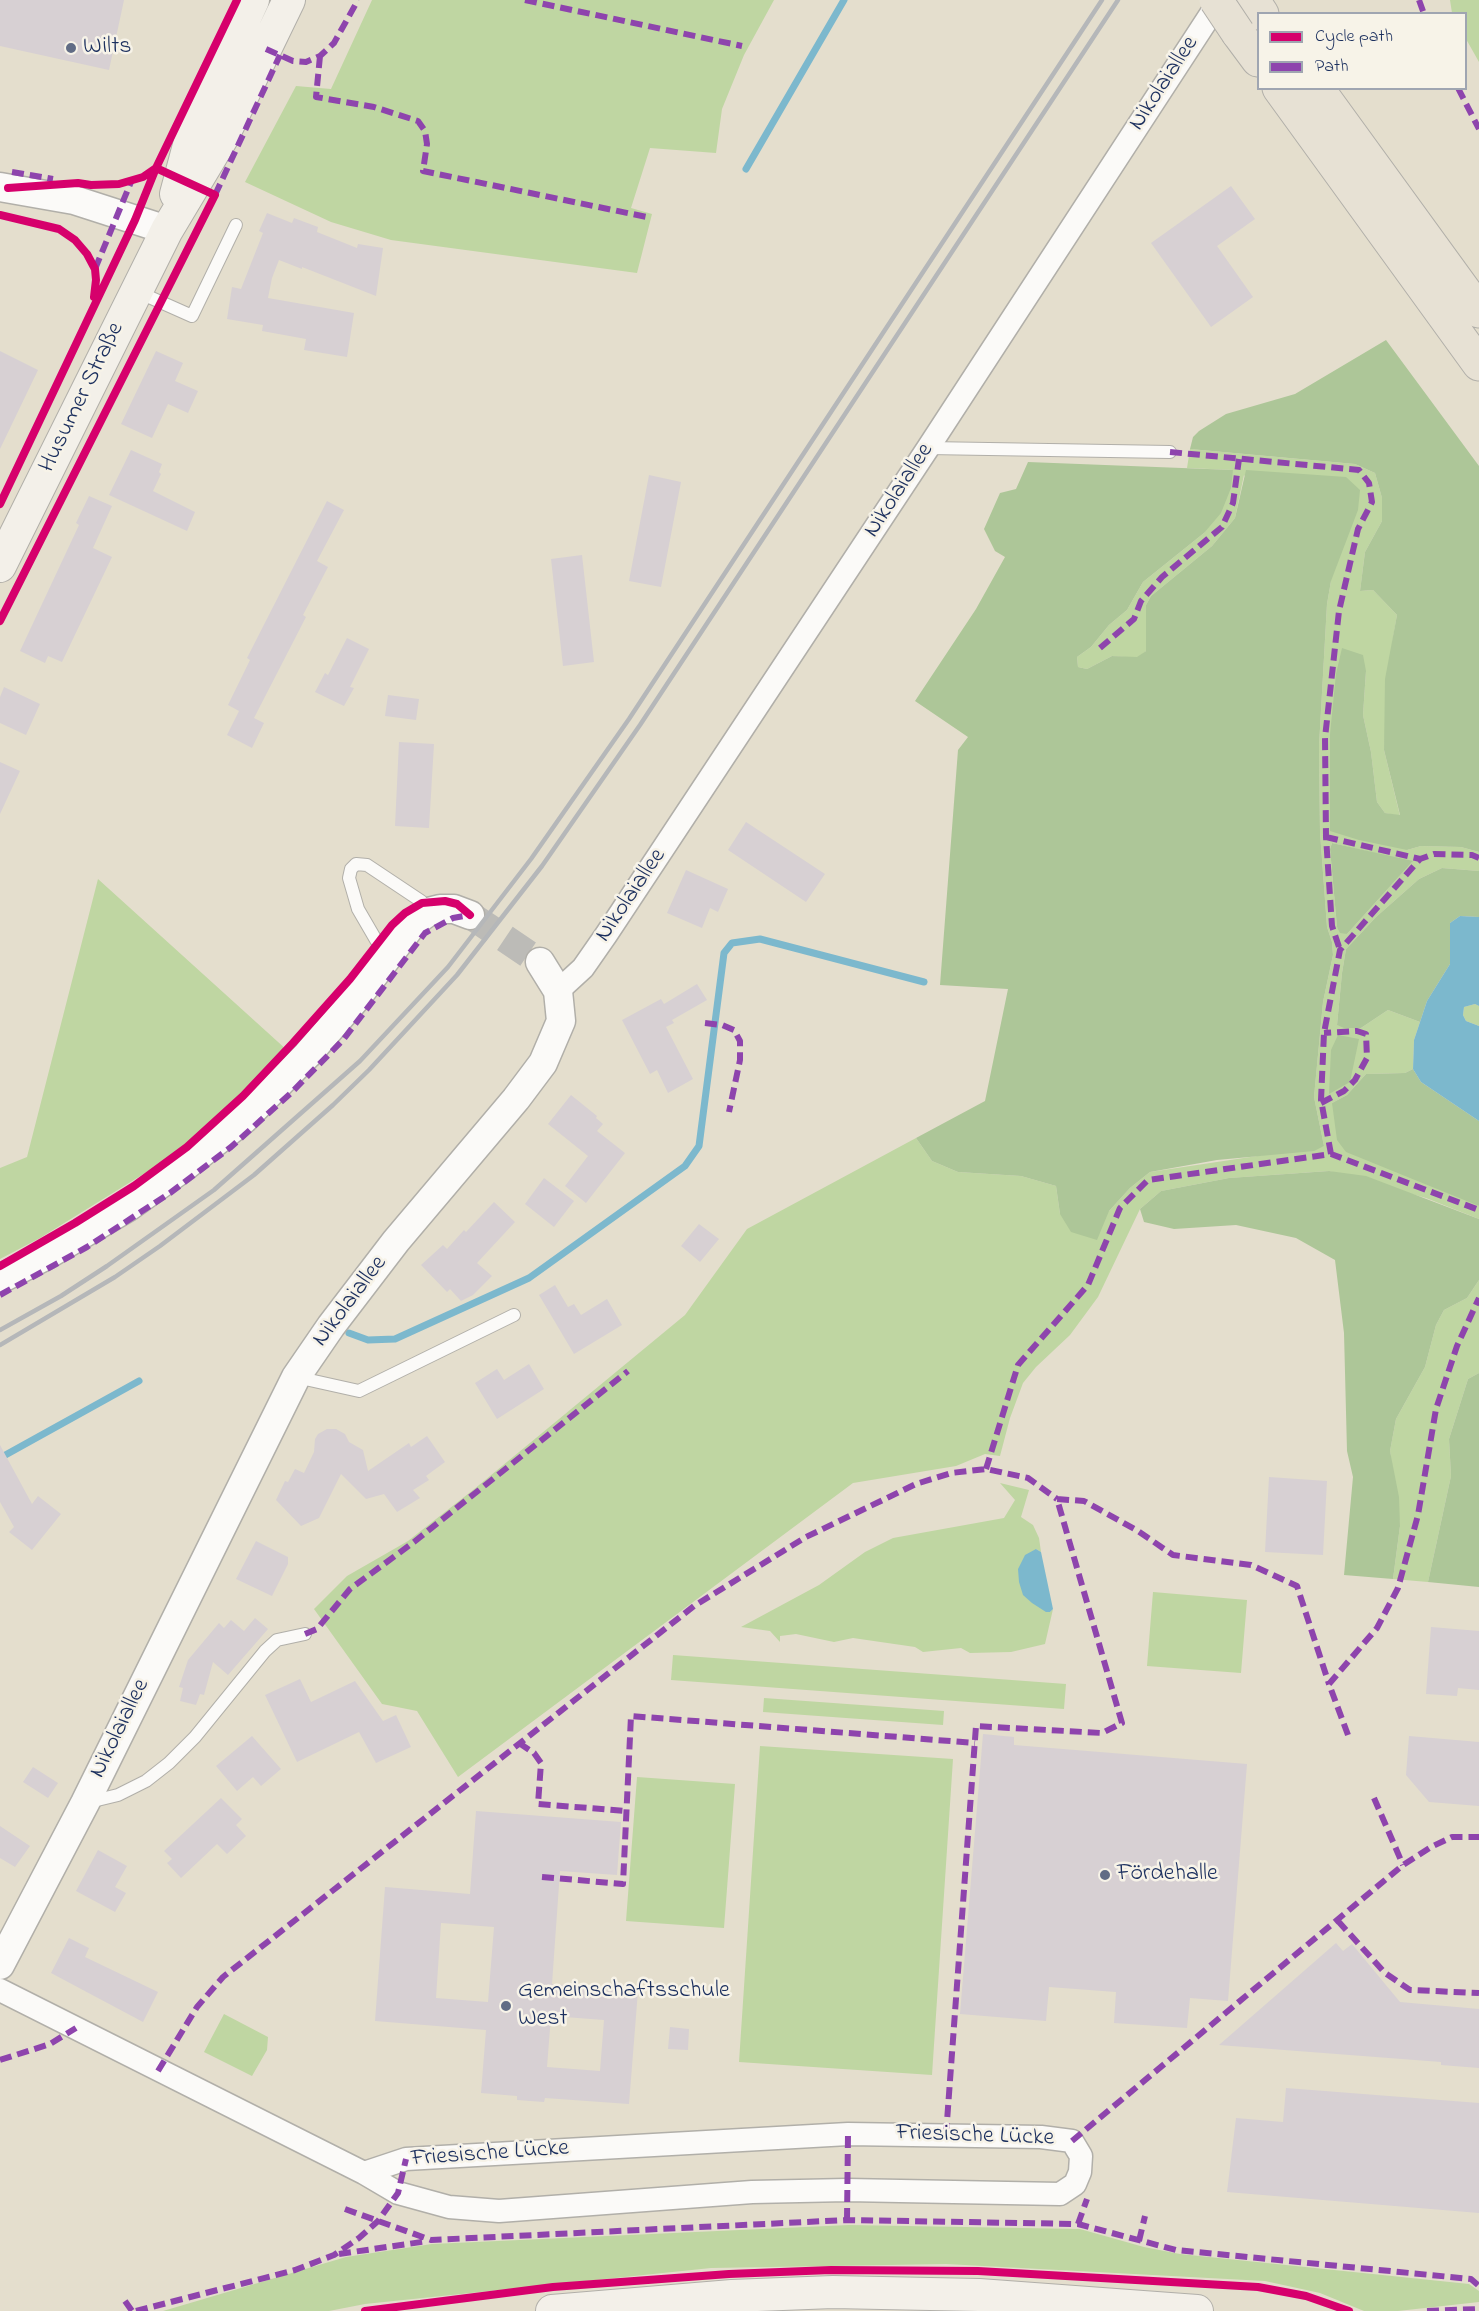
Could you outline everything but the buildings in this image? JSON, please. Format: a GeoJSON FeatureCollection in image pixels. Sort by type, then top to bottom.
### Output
{"type":"FeatureCollection","features":[{"type":"Feature","properties":{"kind":"highway"},"geometry":{"type":"LineString","coordinates":[[1218,0],[1250,23]]}},
{"type":"Feature","properties":{"kind":"highway"},"geometry":{"type":"LineString","coordinates":[[1253,0],[1250,23],[1257,55]]}},
{"type":"Feature","properties":{"kind":"highway"},"geometry":{"type":"LineString","coordinates":[[1280,90],[1479,364]]}},
{"type":"Feature","properties":{"kind":"highway"},"geometry":{"type":"LineString","coordinates":[[1318,90],[1479,311]]}},
{"type":"Feature","properties":{"kind":"main road","name":"Husumer Straße"},"geometry":{"type":"LineString","coordinates":[[167,230],[194,130],[253,0]]}},
{"type":"Feature","properties":{"kind":"main road","name":"Husumer Straße"},"geometry":{"type":"LineString","coordinates":[[0,566],[167,230],[222,138],[289,0]]}},
{"type":"Feature","properties":{"kind":"main road"},"geometry":{"type":"LineString","coordinates":[[552,2311],[732,2296],[832,2292],[979,2295],[1197,2311]]}},
{"type":"Feature","properties":{"kind":"street","name":"Nikolaiallee"},"geometry":{"type":"LineString","coordinates":[[0,1965],[85,1803],[297,1377],[331,1326],[396,1241],[543,1064],[561,1021],[558,991],[583,968],[606,935],[928,448],[1218,0]]}},
{"type":"Feature","properties":{"kind":"street"},"geometry":{"type":"LineString","coordinates":[[0,187],[74,200],[167,230]]}},
{"type":"Feature","properties":{"kind":"street"},"geometry":{"type":"LineString","coordinates":[[0,1279],[47,1255],[128,1207],[184,1167],[244,1119],[307,1055],[358,996],[414,922],[428,912],[440,909],[454,909],[470,915]]}},
{"type":"Feature","properties":{"kind":"street"},"geometry":{"type":"LineString","coordinates":[[540,962],[558,991]]}},
{"type":"Feature","properties":{"kind":"street","name":"Friesische Lücke"},"geometry":{"type":"LineString","coordinates":[[0,1990],[364,2173],[398,2193],[449,2208],[499,2211],[752,2192],[847,2190],[1060,2194],[1074,2184],[1080,2172],[1081,2156],[1072,2141],[1041,2137],[848,2134],[406,2159],[364,2173]]}},
{"type":"Feature","properties":{"kind":"lane"},"geometry":{"type":"LineString","coordinates":[[136,291],[192,316],[236,225]]}},
{"type":"Feature","properties":{"kind":"lane"},"geometry":{"type":"LineString","coordinates":[[928,448],[1170,453]]}},
{"type":"Feature","properties":{"kind":"lane"},"geometry":{"type":"LineString","coordinates":[[391,951],[376,940],[358,909],[349,878],[351,869],[356,864],[367,865],[421,901],[428,912]]}},
{"type":"Feature","properties":{"kind":"lane"},"geometry":{"type":"LineString","coordinates":[[297,1377],[359,1391],[514,1315]]}},
{"type":"Feature","properties":{"kind":"lane","name":"Nikolaiallee"},"geometry":{"type":"LineString","coordinates":[[85,1803],[118,1795],[154,1775],[195,1737],[265,1651],[277,1640],[305,1634]]}},
{"type":"Feature","properties":{"kind":"green space"},"geometry":{"type":"Polygon","coordinates":[[[372,0],[774,0],[744,55],[722,109],[716,153],[650,148],[631,208],[652,214],[637,273],[391,240],[331,222],[245,182],[296,86],[331,89],[372,0]]]}},
{"type":"Feature","properties":{"kind":"green space"},"geometry":{"type":"Polygon","coordinates":[[[1450,0],[1479,0],[1479,62],[1467,41],[1467,12],[1452,12],[1450,0]]]}},
{"type":"Feature","properties":{"kind":"green space"},"geometry":{"type":"Polygon","coordinates":[[[1386,340],[1479,466],[1479,852],[1461,847],[1421,846],[1407,850],[1330,831],[1330,734],[1336,674],[1342,648],[1363,655],[1366,671],[1363,715],[1371,752],[1377,802],[1385,813],[1400,815],[1384,750],[1385,679],[1397,615],[1373,590],[1360,591],[1365,552],[1382,521],[1382,498],[1375,473],[1355,464],[1190,449],[1193,437],[1199,431],[1226,414],[1295,394],[1386,340]]]}},
{"type":"Feature","properties":{"kind":"green space"},"geometry":{"type":"Polygon","coordinates":[[[1190,449],[1355,464],[1375,473],[1382,498],[1382,521],[1365,552],[1360,591],[1373,590],[1397,615],[1384,750],[1400,816],[1385,813],[1377,802],[1371,752],[1363,715],[1366,671],[1330,734],[1407,850],[1421,846],[1461,847],[1479,852],[1479,871],[1442,868],[1419,879],[1376,917],[1346,949],[1337,1025],[1361,1028],[1388,1010],[1420,1022],[1414,1040],[1413,1069],[1405,1073],[1366,1074],[1347,1095],[1332,1103],[1479,1206],[1479,1219],[1426,1198],[1329,1171],[1229,1178],[1161,1191],[1140,1209],[1098,1297],[1070,1335],[1036,1367],[1023,1383],[1010,1418],[1000,1456],[985,1454],[956,1466],[853,1483],[458,1777],[417,1711],[382,1704],[314,1609],[347,1576],[408,1541],[473,1490],[685,1315],[747,1229],[916,1138],[932,1161],[958,1172],[1021,1176],[1056,1186],[1060,1214],[1109,1211],[1130,1188],[1150,1172],[1324,1146],[1314,1097],[1323,1002],[1333,955],[1327,927],[1320,832],[1319,746],[1327,604],[1331,581],[1244,475],[1235,518],[1212,546],[1151,596],[1146,605],[1146,651],[1138,658],[1112,656],[1087,669],[1078,667],[1077,657],[1091,647],[1109,625],[1127,610],[1143,582],[1204,533],[1233,470],[1187,468],[1190,449]],[[1332,843],[1330,849],[1337,927],[1347,934],[1412,862],[1332,843]]]}},
{"type":"Feature","properties":{"kind":"green space"},"geometry":{"type":"Polygon","coordinates":[[[1028,462],[1233,470],[1231,488],[1221,513],[1204,533],[1143,582],[1127,610],[1109,625],[1091,647],[1077,657],[1078,667],[1087,669],[1112,656],[1137,657],[1146,651],[1146,605],[1151,596],[1212,546],[1235,518],[1246,470],[1346,477],[1360,490],[1358,510],[1331,581],[1327,604],[1319,746],[1320,832],[1327,927],[1333,955],[1323,1002],[1314,1097],[1324,1146],[1314,1151],[1217,1160],[1150,1172],[1130,1188],[1109,1211],[1097,1240],[1071,1232],[1060,1214],[1056,1186],[1021,1176],[958,1172],[932,1161],[916,1138],[985,1101],[1008,989],[940,985],[958,750],[968,737],[915,701],[976,609],[1005,557],[995,551],[984,529],[1000,493],[1016,489],[1028,462]]]}},
{"type":"Feature","properties":{"kind":"green space"},"geometry":{"type":"Polygon","coordinates":[[[1332,843],[1413,861],[1347,934],[1340,933],[1337,927],[1330,849],[1332,843]]]}},
{"type":"Feature","properties":{"kind":"green space"},"geometry":{"type":"Polygon","coordinates":[[[1442,868],[1479,871],[1479,917],[1460,916],[1450,923],[1450,964],[1427,1001],[1420,1022],[1388,1010],[1361,1028],[1344,1028],[1337,1025],[1346,949],[1376,917],[1419,879],[1442,868]]]}},
{"type":"Feature","properties":{"kind":"green space"},"geometry":{"type":"Polygon","coordinates":[[[98,879],[288,1051],[179,1152],[40,1238],[0,1259],[0,1168],[27,1157],[98,879]]]}},
{"type":"Feature","properties":{"kind":"green space"},"geometry":{"type":"Polygon","coordinates":[[[1475,1004],[1479,1006],[1479,1026],[1466,1021],[1463,1015],[1464,1007],[1475,1004]]]}},
{"type":"Feature","properties":{"kind":"green space"},"geometry":{"type":"Polygon","coordinates":[[[1338,1035],[1359,1039],[1350,1082],[1329,1094],[1331,1050],[1338,1035]]]}},
{"type":"Feature","properties":{"kind":"green space"},"geometry":{"type":"Polygon","coordinates":[[[1413,1069],[1421,1082],[1479,1121],[1479,1206],[1346,1152],[1337,1140],[1332,1103],[1347,1095],[1366,1074],[1405,1073],[1413,1069]]]}},
{"type":"Feature","properties":{"kind":"green space"},"geometry":{"type":"Polygon","coordinates":[[[1329,1171],[1366,1176],[1479,1219],[1479,1280],[1467,1298],[1444,1310],[1436,1325],[1425,1367],[1396,1419],[1390,1451],[1399,1497],[1400,1526],[1393,1579],[1344,1575],[1353,1477],[1347,1451],[1344,1333],[1335,1260],[1296,1238],[1236,1225],[1174,1229],[1144,1222],[1140,1209],[1161,1191],[1229,1178],[1329,1171]]]}},
{"type":"Feature","properties":{"kind":"green space"},"geometry":{"type":"Polygon","coordinates":[[[1479,1280],[1479,1373],[1468,1379],[1449,1439],[1451,1476],[1428,1582],[1393,1579],[1400,1526],[1390,1451],[1396,1419],[1425,1367],[1436,1325],[1444,1310],[1467,1298],[1479,1280]]]}},
{"type":"Feature","properties":{"kind":"green space"},"geometry":{"type":"Polygon","coordinates":[[[1479,1373],[1479,1587],[1428,1582],[1451,1476],[1449,1439],[1468,1379],[1479,1373]]]}},
{"type":"Feature","properties":{"kind":"green space"},"geometry":{"type":"Polygon","coordinates":[[[1000,1483],[1029,1490],[1021,1517],[1033,1525],[1039,1538],[1041,1552],[1036,1549],[1050,1612],[1053,1609],[1045,1644],[1011,1652],[970,1653],[961,1648],[923,1652],[915,1647],[853,1638],[834,1642],[796,1634],[780,1636],[780,1642],[770,1631],[741,1627],[819,1585],[865,1552],[893,1538],[1004,1518],[1015,1500],[1000,1483]]]}},
{"type":"Feature","properties":{"kind":"green space"},"geometry":{"type":"Polygon","coordinates":[[[1153,1592],[1247,1600],[1241,1673],[1147,1666],[1153,1592]]]}},
{"type":"Feature","properties":{"kind":"green space"},"geometry":{"type":"Polygon","coordinates":[[[673,1655],[1066,1684],[1064,1709],[671,1680],[673,1655]]]}},
{"type":"Feature","properties":{"kind":"green space"},"geometry":{"type":"Polygon","coordinates":[[[764,1698],[944,1711],[943,1725],[763,1712],[764,1698]]]}},
{"type":"Feature","properties":{"kind":"green space"},"geometry":{"type":"Polygon","coordinates":[[[760,1746],[953,1759],[932,2075],[739,2062],[760,1746]]]}},
{"type":"Feature","properties":{"kind":"green space"},"geometry":{"type":"Polygon","coordinates":[[[637,1777],[735,1784],[724,1928],[626,1921],[637,1777]]]}},
{"type":"Feature","properties":{"kind":"green space"},"geometry":{"type":"Polygon","coordinates":[[[224,2014],[268,2037],[267,2050],[252,2076],[204,2052],[224,2014]]]}},
{"type":"Feature","properties":{"kind":"green space"},"geometry":{"type":"Polygon","coordinates":[[[849,2225],[1080,2229],[1144,2247],[1180,2254],[1469,2284],[1479,2291],[1479,2302],[1398,2311],[1364,2311],[1320,2293],[1265,2281],[946,2264],[711,2268],[365,2304],[329,2311],[163,2311],[346,2257],[432,2244],[849,2225]]]}},
{"type":"Feature","properties":{"kind":"water"},"geometry":{"type":"Polygon","coordinates":[[[1460,916],[1479,917],[1479,1006],[1475,1004],[1464,1007],[1463,1015],[1466,1021],[1479,1026],[1479,1121],[1421,1082],[1413,1069],[1414,1040],[1427,1001],[1450,964],[1450,923],[1460,916]]]}},
{"type":"Feature","properties":{"kind":"water"},"geometry":{"type":"Polygon","coordinates":[[[1036,1549],[1041,1552],[1053,1609],[1050,1612],[1046,1612],[1023,1595],[1019,1582],[1018,1569],[1025,1555],[1036,1549]]]}},
{"type":"Feature","properties":{"kind":"waterway"},"geometry":{"type":"LineString","coordinates":[[746,169],[844,0]]}},
{"type":"Feature","properties":{"kind":"waterway"},"geometry":{"type":"LineString","coordinates":[[349,1333],[368,1340],[395,1339],[529,1278],[685,1166],[699,1146],[724,953],[732,943],[760,939],[924,982]]}},
{"type":"Feature","properties":{"kind":"waterway"},"geometry":{"type":"LineString","coordinates":[[0,1458],[139,1381]]}},
{"type":"Feature","properties":{"kind":"tunnel"},"geometry":{"type":"LineString","coordinates":[[470,915],[540,962]]}},
{"type":"Feature","properties":{"kind":"railway"},"geometry":{"type":"LineString","coordinates":[[0,1330],[61,1296],[107,1266],[214,1190],[360,1061],[448,967],[531,859],[629,719],[1102,0]]}},
{"type":"Feature","properties":{"kind":"railway"},"geometry":{"type":"LineString","coordinates":[[0,1345],[115,1277],[254,1175],[369,1070],[457,975],[542,866],[640,725],[1118,0]]}},
{"type":"Feature","properties":{"kind":"marked path"},"geometry":{"type":"LineString","coordinates":[[266,49],[293,61],[306,62],[320,56],[334,43],[358,0]]}},
{"type":"Feature","properties":{"kind":"marked path"},"geometry":{"type":"LineString","coordinates":[[525,0],[742,46]]}},
{"type":"Feature","properties":{"kind":"marked path"},"geometry":{"type":"LineString","coordinates":[[1419,0],[1423,12]]}},
{"type":"Feature","properties":{"kind":"marked path"},"geometry":{"type":"LineString","coordinates":[[215,195],[280,55]]}},
{"type":"Feature","properties":{"kind":"marked path"},"geometry":{"type":"LineString","coordinates":[[320,56],[316,97],[374,107],[418,121],[425,131],[427,144],[423,171],[647,217]]}},
{"type":"Feature","properties":{"kind":"marked path"},"geometry":{"type":"LineString","coordinates":[[1459,90],[1479,129]]}},
{"type":"Feature","properties":{"kind":"marked path"},"geometry":{"type":"LineString","coordinates":[[12,172],[53,179]]}},
{"type":"Feature","properties":{"kind":"marked path"},"geometry":{"type":"LineString","coordinates":[[95,269],[131,182]]}},
{"type":"Feature","properties":{"kind":"marked path"},"geometry":{"type":"LineString","coordinates":[[1170,452],[1359,470],[1369,483],[1372,502],[1358,529],[1339,611],[1325,738],[1326,837],[1332,926],[1340,950]]}},
{"type":"Feature","properties":{"kind":"marked path"},"geometry":{"type":"LineString","coordinates":[[1100,648],[1134,619],[1141,601],[1162,577],[1222,527],[1233,503],[1239,459]]}},
{"type":"Feature","properties":{"kind":"marked path"},"geometry":{"type":"LineString","coordinates":[[1326,837],[1420,859]]}},
{"type":"Feature","properties":{"kind":"marked path"},"geometry":{"type":"LineString","coordinates":[[1331,1154],[1321,1100],[1324,1033],[1340,950],[1420,859],[1434,854],[1472,855],[1479,858]]}},
{"type":"Feature","properties":{"kind":"marked path"},"geometry":{"type":"LineString","coordinates":[[0,1295],[87,1247],[170,1193],[231,1147],[291,1093],[343,1040],[425,933],[453,918],[470,915]]}},
{"type":"Feature","properties":{"kind":"marked path"},"geometry":{"type":"LineString","coordinates":[[705,1023],[722,1025],[734,1030],[740,1041],[740,1060],[729,1112]]}},
{"type":"Feature","properties":{"kind":"marked path"},"geometry":{"type":"LineString","coordinates":[[1321,1103],[1344,1091],[1355,1080],[1367,1058],[1366,1034],[1357,1031],[1324,1033]]}},
{"type":"Feature","properties":{"kind":"marked path"},"geometry":{"type":"LineString","coordinates":[[986,1469],[1018,1365],[1088,1285],[1120,1208],[1148,1180],[1331,1154],[1479,1210]]}},
{"type":"Feature","properties":{"kind":"marked path"},"geometry":{"type":"LineString","coordinates":[[1348,1735],[1329,1684],[1377,1628],[1398,1588],[1418,1515],[1436,1409],[1457,1346],[1479,1298]]}},
{"type":"Feature","properties":{"kind":"marked path"},"geometry":{"type":"LineString","coordinates":[[305,1634],[317,1629],[350,1589],[414,1542],[628,1371]]}},
{"type":"Feature","properties":{"kind":"marked path"},"geometry":{"type":"LineString","coordinates":[[158,2071],[197,2007],[223,1977],[694,1606],[806,1537],[916,1484],[951,1473],[986,1469],[1028,1478],[1057,1499]]}},
{"type":"Feature","properties":{"kind":"marked path"},"geometry":{"type":"LineString","coordinates":[[946,2135],[976,1726],[1102,1733],[1122,1723],[1057,1499],[1084,1501],[1138,1531],[1173,1555],[1251,1565],[1297,1586],[1329,1684]]}},
{"type":"Feature","properties":{"kind":"marked path"},"geometry":{"type":"LineString","coordinates":[[542,1877],[623,1884],[631,1716],[975,1743]]}},
{"type":"Feature","properties":{"kind":"marked path"},"geometry":{"type":"LineString","coordinates":[[519,1743],[534,1753],[541,1763],[538,1804],[626,1811]]}},
{"type":"Feature","properties":{"kind":"marked path"},"geometry":{"type":"LineString","coordinates":[[1374,1798],[1403,1865]]}},
{"type":"Feature","properties":{"kind":"marked path"},"geometry":{"type":"LineString","coordinates":[[1072,2141],[1403,1865],[1452,1837],[1479,1837]]}},
{"type":"Feature","properties":{"kind":"marked path"},"geometry":{"type":"LineString","coordinates":[[1338,1921],[1385,1973],[1410,1990],[1479,1993]]}},
{"type":"Feature","properties":{"kind":"marked path"},"geometry":{"type":"LineString","coordinates":[[0,2060],[50,2044],[76,2028]]}},
{"type":"Feature","properties":{"kind":"marked path"},"geometry":{"type":"LineString","coordinates":[[847,2220],[848,2134]]}},
{"type":"Feature","properties":{"kind":"marked path"},"geometry":{"type":"LineString","coordinates":[[136,2311],[295,2270],[334,2255],[359,2238],[378,2221],[398,2193],[406,2159]]}},
{"type":"Feature","properties":{"kind":"marked path"},"geometry":{"type":"LineString","coordinates":[[1078,2224],[1087,2199]]}},
{"type":"Feature","properties":{"kind":"marked path"},"geometry":{"type":"LineString","coordinates":[[345,2209],[431,2240],[847,2220],[1078,2224],[1176,2250],[1471,2279],[1479,2286]]}},
{"type":"Feature","properties":{"kind":"marked path"},"geometry":{"type":"LineString","coordinates":[[1139,2241],[1145,2216]]}},
{"type":"Feature","properties":{"kind":"marked path"},"geometry":{"type":"LineString","coordinates":[[339,2254],[428,2241]]}},
{"type":"Feature","properties":{"kind":"marked path"},"geometry":{"type":"LineString","coordinates":[[125,2301],[132,2311]]}},
{"type":"Feature","properties":{"kind":"marked path"},"geometry":{"type":"LineString","coordinates":[[1427,2311],[1479,2309]]}},
{"type":"Feature","properties":{"kind":"cycle path"},"geometry":{"type":"LineString","coordinates":[[8,188],[78,183],[119,184],[143,177],[156,168],[237,0]]}},
{"type":"Feature","properties":{"kind":"cycle path"},"geometry":{"type":"LineString","coordinates":[[0,504],[135,220],[156,168],[215,195],[0,621]]}},
{"type":"Feature","properties":{"kind":"cycle path"},"geometry":{"type":"LineString","coordinates":[[0,215],[59,229],[75,240],[87,254],[95,269],[94,297]]}},
{"type":"Feature","properties":{"kind":"cycle path"},"geometry":{"type":"LineString","coordinates":[[0,1266],[134,1186],[187,1147],[243,1096],[293,1043],[350,979],[392,925],[405,913],[422,903],[445,901],[457,904],[470,915]]}},
{"type":"Feature","properties":{"kind":"cycle path"},"geometry":{"type":"LineString","coordinates":[[365,2311],[553,2287],[729,2274],[831,2270],[978,2271],[1258,2287],[1306,2296],[1349,2311]]}},
{"type":"Feature","properties":{"kind":"place","name":"Wilts"},"geometry":{"type":"Point","coordinates":[71,48]}},
{"type":"Feature","properties":{"kind":"place","name":"Fördehalle"},"geometry":{"type":"Point","coordinates":[1105,1875]}},
{"type":"Feature","properties":{"kind":"place","name":"Gemeinschaftsschule West"},"geometry":{"type":"Point","coordinates":[506,2006]}}]}
